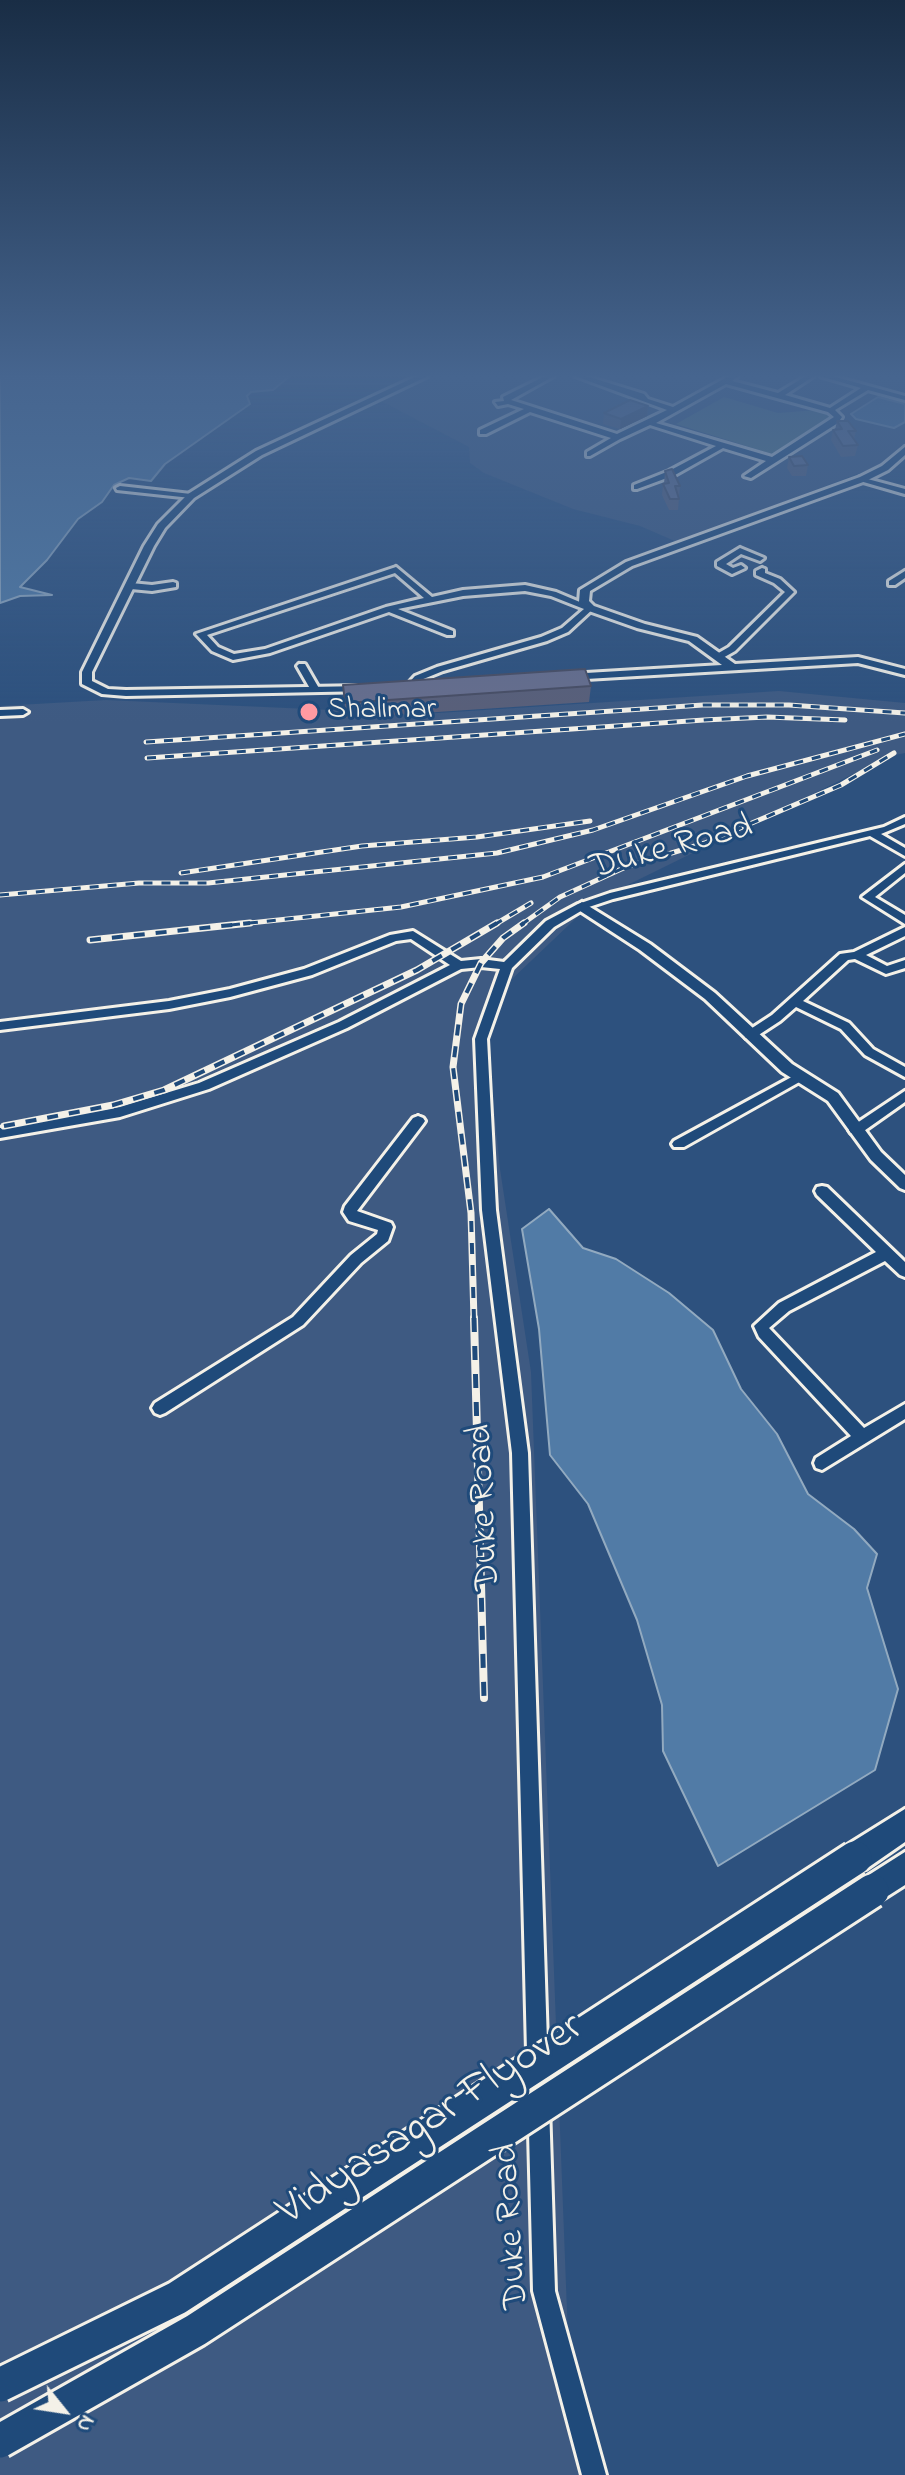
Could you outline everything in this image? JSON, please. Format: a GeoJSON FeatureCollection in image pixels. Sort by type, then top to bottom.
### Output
{"type":"FeatureCollection","features":[{"type":"Feature","properties":{"kind":"highway","name":"Vidyasagar Flyover"},"geometry":{"type":"LineString","coordinates":[[0,2385],[177,2298],[905,1824]]}},
{"type":"Feature","properties":{"kind":"highway","name":"Vidyasagar Flyover"},"geometry":{"type":"LineString","coordinates":[[0,2441],[196,2330],[905,1867]]}},
{"type":"Feature","properties":{"kind":"street"},"geometry":{"type":"LineString","coordinates":[[151,492],[191,496]]}},
{"type":"Feature","properties":{"kind":"street"},"geometry":{"type":"LineString","coordinates":[[198,492],[161,526],[87,672],[86,682],[92,687],[126,693],[377,689]]}},
{"type":"Feature","properties":{"kind":"street"},"geometry":{"type":"LineString","coordinates":[[590,608],[584,602],[585,590],[629,564],[829,492]]}},
{"type":"Feature","properties":{"kind":"street"},"geometry":{"type":"LineString","coordinates":[[718,657],[732,649],[790,592],[761,572],[743,567],[732,571],[720,564],[740,551],[760,558]]}},
{"type":"Feature","properties":{"kind":"street"},"geometry":{"type":"LineString","coordinates":[[429,598],[396,570],[201,634],[224,654],[245,656],[429,598],[525,588],[553,594],[627,622],[693,639],[731,666]]}},
{"type":"Feature","properties":{"kind":"street"},"geometry":{"type":"LineString","coordinates":[[892,583],[905,574]]}},
{"type":"Feature","properties":{"kind":"street"},"geometry":{"type":"LineString","coordinates":[[131,586],[152,588],[173,585]]}},
{"type":"Feature","properties":{"kind":"street"},"geometry":{"type":"LineString","coordinates":[[409,688],[418,678],[440,669],[519,648],[554,635],[565,630],[590,608]]}},
{"type":"Feature","properties":{"kind":"street"},"geometry":{"type":"LineString","coordinates":[[389,609],[450,633]]}},
{"type":"Feature","properties":{"kind":"street"},"geometry":{"type":"LineString","coordinates":[[560,678],[858,660],[905,672]]}},
{"type":"Feature","properties":{"kind":"street"},"geometry":{"type":"LineString","coordinates":[[302,666],[315,690]]}},
{"type":"Feature","properties":{"kind":"street"},"geometry":{"type":"LineString","coordinates":[[393,688],[436,686]]}},
{"type":"Feature","properties":{"kind":"street"},"geometry":{"type":"LineString","coordinates":[[0,713],[23,712]]}},
{"type":"Feature","properties":{"kind":"street","name":"Duke Road"},"geometry":{"type":"LineString","coordinates":[[594,2475],[544,2291],[520,1453],[489,1210],[481,1039],[507,966],[550,924],[582,906],[610,896],[872,833],[905,820]]}},
{"type":"Feature","properties":{"kind":"street"},"geometry":{"type":"LineString","coordinates":[[872,833],[905,853]]}},
{"type":"Feature","properties":{"kind":"street"},"geometry":{"type":"LineString","coordinates":[[905,867],[868,897],[905,920]]}},
{"type":"Feature","properties":{"kind":"street"},"geometry":{"type":"LineString","coordinates":[[582,906],[645,947],[710,996],[799,1077],[833,1097],[876,1156],[905,1184]]}},
{"type":"Feature","properties":{"kind":"street"},"geometry":{"type":"LineString","coordinates":[[750,1035],[844,957],[857,955],[905,931]]}},
{"type":"Feature","properties":{"kind":"street"},"geometry":{"type":"LineString","coordinates":[[0,1026],[169,1005],[230,993],[308,972],[394,938],[413,935],[459,965]]}},
{"type":"Feature","properties":{"kind":"street"},"geometry":{"type":"LineString","coordinates":[[857,955],[886,970],[905,964]]}},
{"type":"Feature","properties":{"kind":"street"},"geometry":{"type":"LineString","coordinates":[[0,1133],[120,1112],[204,1086],[343,1025],[459,965],[481,963],[507,966]]}},
{"type":"Feature","properties":{"kind":"street"},"geometry":{"type":"LineString","coordinates":[[793,1001],[845,1026],[869,1052],[905,1073]]}},
{"type":"Feature","properties":{"kind":"street"},"geometry":{"type":"LineString","coordinates":[[679,1144],[799,1077]]}},
{"type":"Feature","properties":{"kind":"street"},"geometry":{"type":"LineString","coordinates":[[856,1130],[905,1096]]}},
{"type":"Feature","properties":{"kind":"street"},"geometry":{"type":"LineString","coordinates":[[160,1408],[298,1321],[356,1259],[383,1237],[386,1227],[354,1217],[350,1212],[418,1121]]}},
{"type":"Feature","properties":{"kind":"street"},"geometry":{"type":"LineString","coordinates":[[822,1191],[905,1271]]}},
{"type":"Feature","properties":{"kind":"street"},"geometry":{"type":"LineString","coordinates":[[863,1438],[764,1333],[761,1326],[784,1307],[885,1254]]}},
{"type":"Feature","properties":{"kind":"street"},"geometry":{"type":"LineString","coordinates":[[822,1463],[905,1411]]}},
{"type":"Feature","properties":{"kind":"shaded area"},"geometry":{"type":"Polygon","coordinates":[[[0,492],[109,492],[102,502],[78,519],[47,560],[20,587],[52,595],[20,596],[0,603],[0,492]]]}},
{"type":"Feature","properties":{"kind":"shaded area"},"geometry":{"type":"Polygon","coordinates":[[[530,492],[811,492],[677,542],[640,526],[573,509],[530,492]]]}},
{"type":"Feature","properties":{"kind":"shaded area"},"geometry":{"type":"Polygon","coordinates":[[[779,691],[905,703],[905,753],[890,756],[593,902],[511,980],[487,1039],[500,1169],[531,1372],[569,2363],[605,2475],[0,2475],[0,706],[106,700],[422,714],[779,691]]]}},
{"type":"Feature","properties":{"kind":"shaded area"},"geometry":{"type":"Polygon","coordinates":[[[549,1209],[583,1248],[616,1259],[669,1293],[713,1330],[741,1389],[777,1434],[808,1494],[854,1529],[877,1554],[867,1588],[898,1689],[875,1770],[718,1866],[663,1751],[662,1705],[637,1620],[588,1504],[550,1455],[539,1329],[522,1229],[549,1209]]]}},
{"type":"Feature","properties":{"kind":"building"},"geometry":{"type":"Polygon","coordinates":[[[666,492],[677,492],[679,499],[670,499],[666,492]]]}},
{"type":"Feature","properties":{"kind":"building"},"geometry":{"type":"Polygon","coordinates":[[[585,669],[591,686],[345,703],[343,685],[585,669]]]}},
{"type":"Feature","properties":{"kind":"railway"},"geometry":{"type":"LineString","coordinates":[[146,742],[703,705],[789,705],[905,713]]}},
{"type":"Feature","properties":{"kind":"railway"},"geometry":{"type":"LineString","coordinates":[[147,758],[704,720],[767,717],[845,720]]}},
{"type":"Feature","properties":{"kind":"railway"},"geometry":{"type":"LineString","coordinates":[[0,895],[139,883],[208,883],[497,853],[593,830],[747,776],[905,734]]}},
{"type":"Feature","properties":{"kind":"railway"},"geometry":{"type":"LineString","coordinates":[[231,925],[401,907],[543,877],[877,750]]}},
{"type":"Feature","properties":{"kind":"railway"},"geometry":{"type":"LineString","coordinates":[[521,925],[560,897],[628,866],[705,843],[841,785],[894,753]]}},
{"type":"Feature","properties":{"kind":"railway"},"geometry":{"type":"LineString","coordinates":[[181,873],[362,846],[477,837],[590,821]]}},
{"type":"Feature","properties":{"kind":"railway"},"geometry":{"type":"LineString","coordinates":[[494,925],[531,903]]}},
{"type":"Feature","properties":{"kind":"railway"},"geometry":{"type":"LineString","coordinates":[[90,940],[250,923]]}},
{"type":"Feature","properties":{"kind":"railway"},"geometry":{"type":"LineString","coordinates":[[4,1126],[113,1105],[164,1090],[417,970],[497,923]]}},
{"type":"Feature","properties":{"kind":"railway"},"geometry":{"type":"LineString","coordinates":[[474,1320],[471,1213],[453,1067],[461,1004],[481,963],[503,938],[524,923]]}},
{"type":"Feature","properties":{"kind":"railway"},"geometry":{"type":"LineString","coordinates":[[474,1318],[484,1698]]}},
{"type":"Feature","properties":{"kind":"place","name":"Shalimar"},"geometry":{"type":"Point","coordinates":[309,712]}}]}
